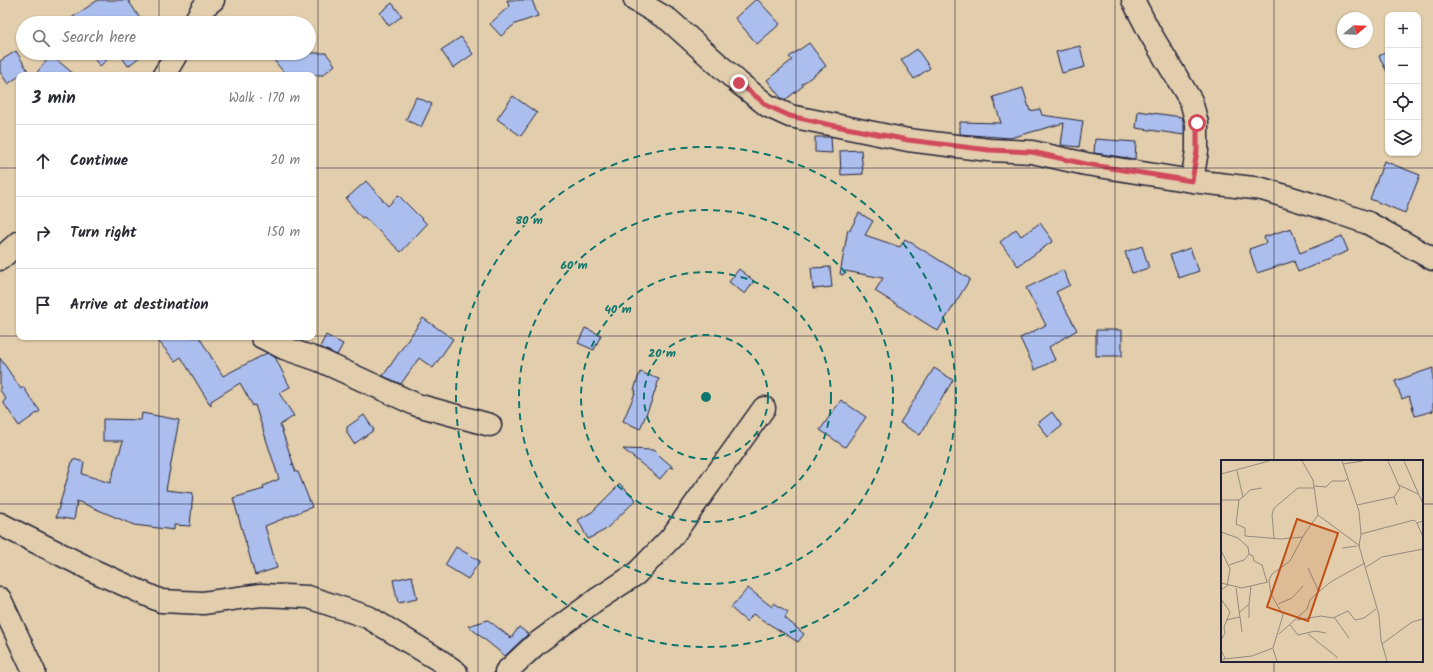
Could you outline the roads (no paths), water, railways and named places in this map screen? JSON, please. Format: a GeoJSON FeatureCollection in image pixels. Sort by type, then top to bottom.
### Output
{"type":"FeatureCollection","features":[{"type":"Feature","properties":{"kind":"street"},"geometry":{"type":"LineString","coordinates":[[198,16],[203,8],[214,0]]}},
{"type":"Feature","properties":{"kind":"street"},"geometry":{"type":"LineString","coordinates":[[635,0],[669,20],[739,83],[768,106],[790,116],[908,140],[989,150],[1032,152],[1086,164],[1192,181],[1262,189],[1368,223],[1433,259]]}},
{"type":"Feature","properties":{"kind":"street"},"geometry":{"type":"LineString","coordinates":[[1133,0],[1150,33],[1191,101],[1197,123],[1197,151],[1192,181]]}},
{"type":"Feature","properties":{"kind":"street"},"geometry":{"type":"LineString","coordinates":[[166,72],[173,60]]}},
{"type":"Feature","properties":{"kind":"street"},"geometry":{"type":"LineString","coordinates":[[0,259],[16,245]]}},
{"type":"Feature","properties":{"kind":"street"},"geometry":{"type":"LineString","coordinates":[[268,340],[284,348],[320,360],[417,405],[490,425]]}},
{"type":"Feature","properties":{"kind":"street"},"geometry":{"type":"LineString","coordinates":[[506,672],[536,644],[596,600],[636,574],[671,538],[764,408]]}},
{"type":"Feature","properties":{"kind":"street"},"geometry":{"type":"LineString","coordinates":[[0,524],[94,571],[161,601],[203,603],[261,595],[308,597],[368,617],[456,672]]}},
{"type":"Feature","properties":{"kind":"street"},"geometry":{"type":"LineString","coordinates":[[0,599],[34,672]]}}]}
